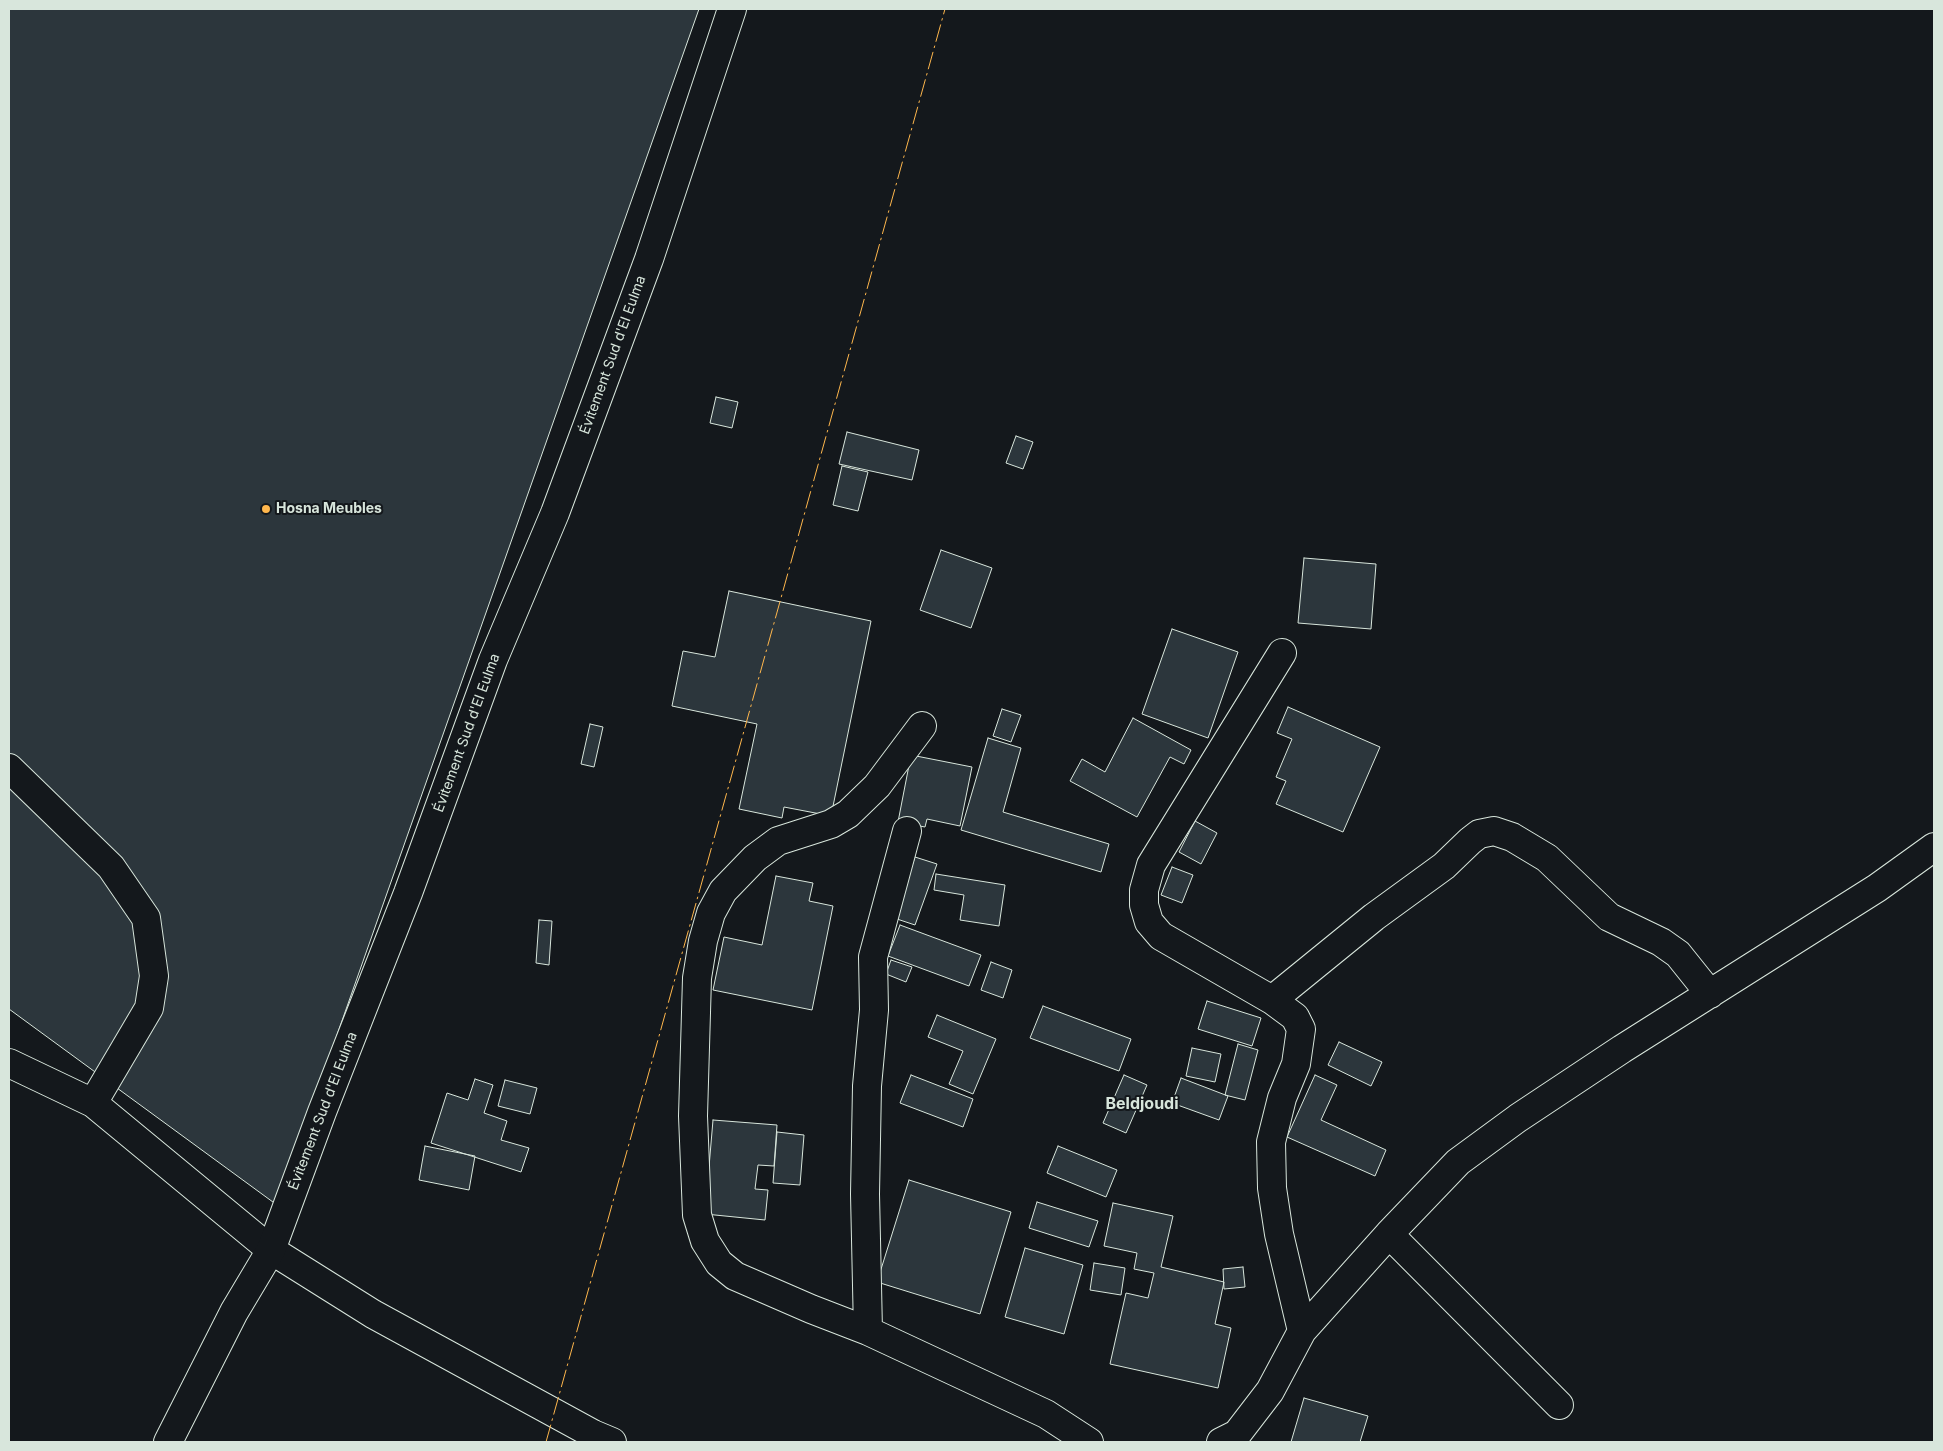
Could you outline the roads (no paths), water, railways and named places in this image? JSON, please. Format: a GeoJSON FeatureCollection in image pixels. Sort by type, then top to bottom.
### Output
{"type":"FeatureCollection","features":[{"type":"Feature","properties":{"kind":"street","name":"Évitement Sud d'El Eulma"},"geometry":{"type":"LineString","coordinates":[[168,1442],[234,1312],[271,1250],[322,1112],[408,893],[493,660],[565,486],[649,259],[732,9]]}},
{"type":"Feature","properties":{"kind":"street"},"geometry":{"type":"LineString","coordinates":[[1282,653],[1151,865],[1144,890],[1144,904],[1149,922],[1161,936],[1272,1000],[1295,1017],[1301,1029],[1296,1064],[1282,1098],[1271,1142],[1272,1188],[1280,1234],[1302,1331]]}},
{"type":"Feature","properties":{"kind":"street"},"geometry":{"type":"LineString","coordinates":[[922,726],[877,786],[848,814],[831,824],[778,841],[754,858],[724,891],[711,913],[703,941],[697,978],[693,1116],[697,1215],[705,1241],[719,1263],[735,1276],[810,1309],[868,1331],[1046,1414],[1089,1442]]}},
{"type":"Feature","properties":{"kind":"street"},"geometry":{"type":"LineString","coordinates":[[9,768],[111,866],[146,918],[154,976],[149,1008],[93,1103]]}},
{"type":"Feature","properties":{"kind":"street"},"geometry":{"type":"LineString","coordinates":[[868,1331],[865,1194],[867,1086],[874,1010],[873,957],[907,831]]}},
{"type":"Feature","properties":{"kind":"street"},"geometry":{"type":"LineString","coordinates":[[1272,1000],[1374,917],[1444,866],[1479,834],[1494,831],[1512,837],[1547,858],[1609,917],[1662,942],[1678,954],[1710,994]]}},
{"type":"Feature","properties":{"kind":"street"},"geometry":{"type":"LineString","coordinates":[[1221,1442],[1237,1434],[1270,1392],[1302,1331],[1458,1162],[1518,1118],[1622,1049],[1877,888],[1934,847]]}},
{"type":"Feature","properties":{"kind":"street"},"geometry":{"type":"LineString","coordinates":[[9,1063],[93,1103],[271,1250],[373,1314],[593,1434],[612,1442]]}},
{"type":"Feature","properties":{"kind":"street"},"geometry":{"type":"LineString","coordinates":[[1390,1234],[1559,1404]]}},
{"type":"Feature","properties":{"kind":"place","name":"Hosna Meubles"},"geometry":{"type":"Point","coordinates":[266,509]}},
{"type":"Feature","properties":{"kind":"district","name":"Beldjoudi"},"geometry":{"type":"Point","coordinates":[1142,1104]}}]}
